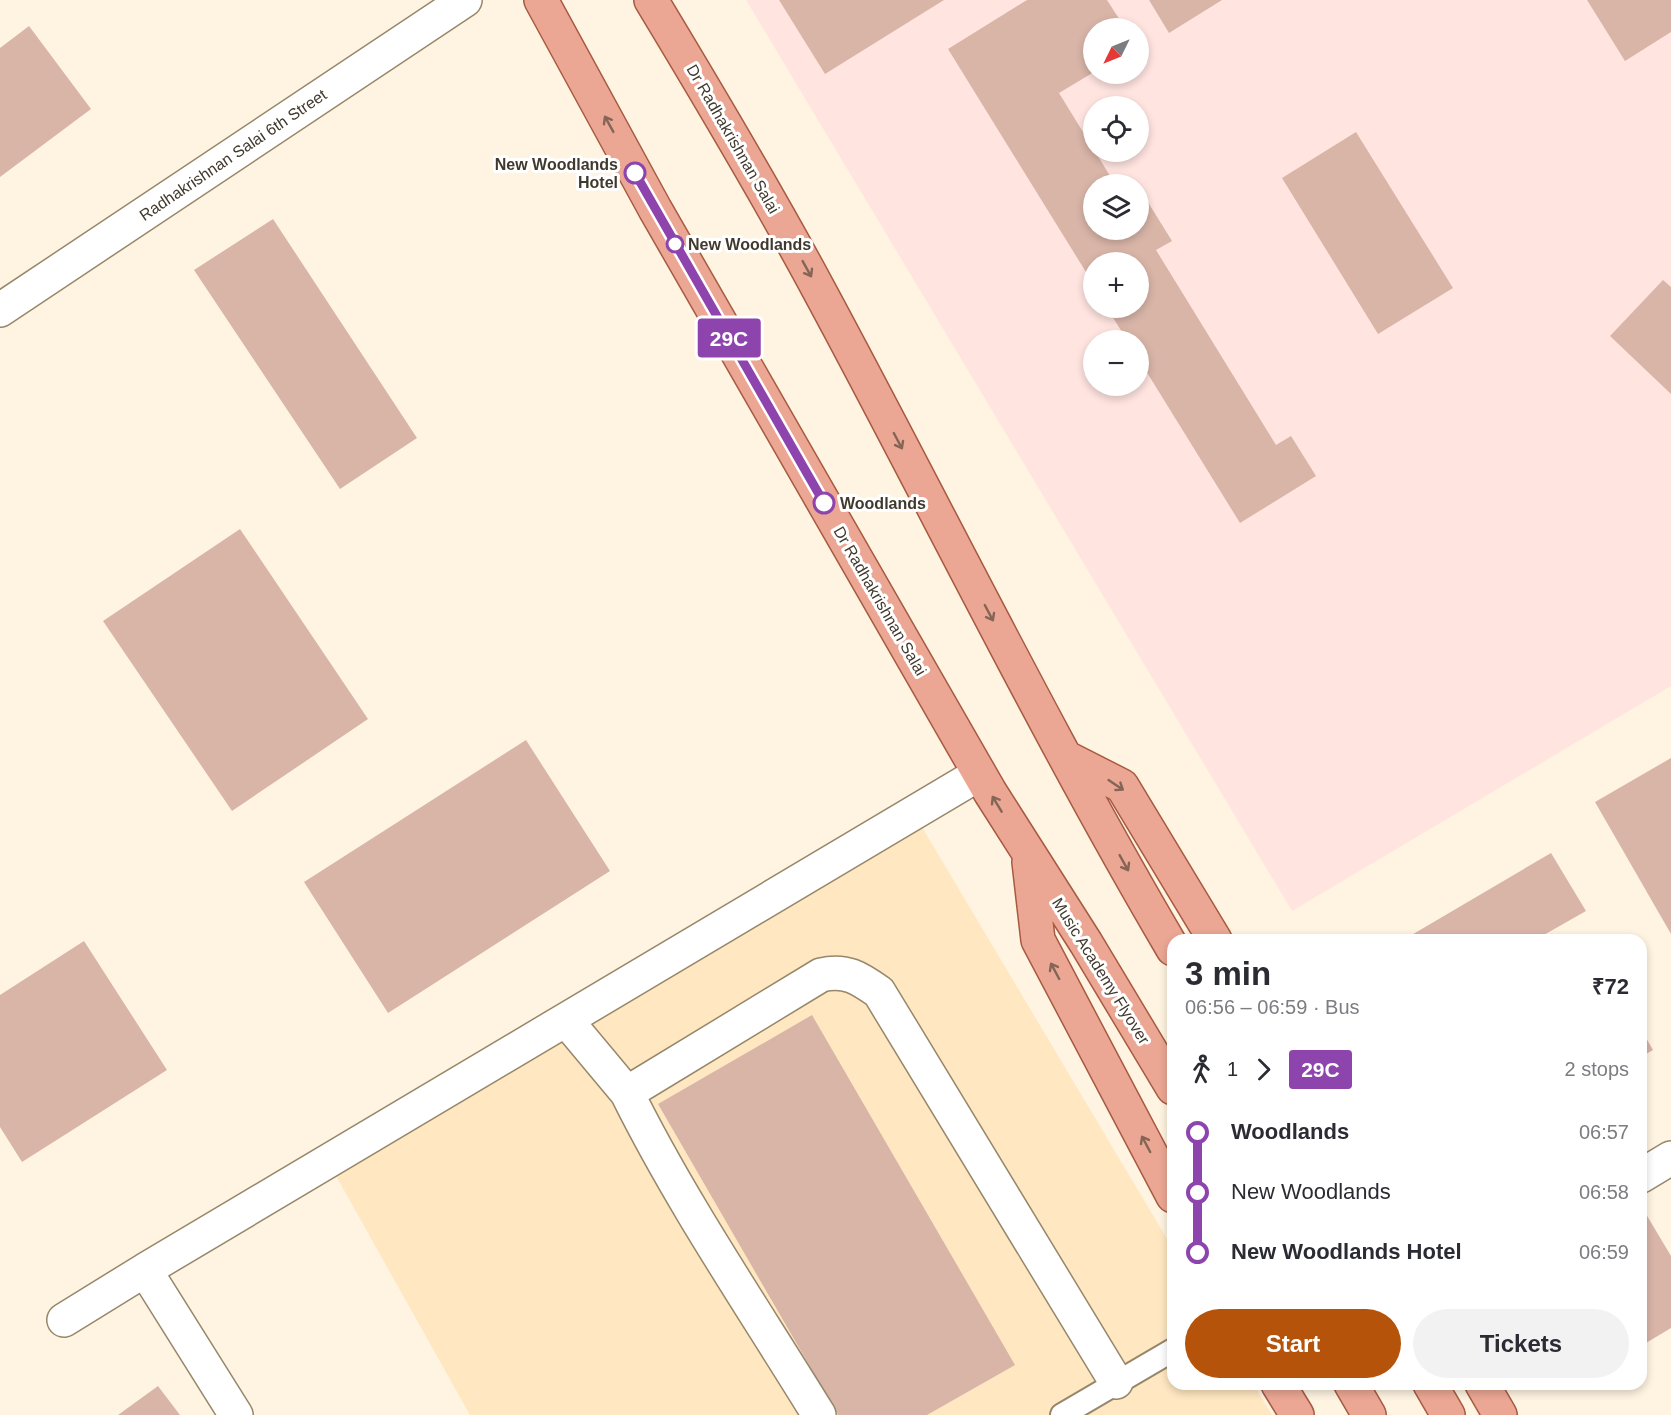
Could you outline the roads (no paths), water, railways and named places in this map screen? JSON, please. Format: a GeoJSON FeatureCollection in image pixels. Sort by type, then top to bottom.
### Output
{"type":"FeatureCollection","features":[{"type":"Feature","properties":{"kind":"main road","name":"Dr Radhakrishnan Salai"},"geometry":{"type":"LineString","coordinates":[[541,0],[655,209],[979,774],[1028,855]]}},
{"type":"Feature","properties":{"kind":"main road","name":"Dr Radhakrishnan Salai"},"geometry":{"type":"LineString","coordinates":[[651,0],[732,135],[819,290],[1065,757]]}},
{"type":"Feature","properties":{"kind":"main road"},"geometry":{"type":"LineString","coordinates":[[1065,757],[1167,939]]}},
{"type":"Feature","properties":{"kind":"main road"},"geometry":{"type":"LineString","coordinates":[[1065,757],[1122,786],[1211,934]]}},
{"type":"Feature","properties":{"kind":"main road"},"geometry":{"type":"LineString","coordinates":[[1028,855],[1038,940],[1167,1185]]}},
{"type":"Feature","properties":{"kind":"main road","name":"Music Academy Flyover"},"geometry":{"type":"LineString","coordinates":[[1028,855],[1086,942],[1167,1078]]}},
{"type":"Feature","properties":{"kind":"main road"},"geometry":{"type":"LineString","coordinates":[[1282,1390],[1297,1415]]}},
{"type":"Feature","properties":{"kind":"main road"},"geometry":{"type":"LineString","coordinates":[[1354,1390],[1369,1415]]}},
{"type":"Feature","properties":{"kind":"main road"},"geometry":{"type":"LineString","coordinates":[[1433,1390],[1448,1415]]}},
{"type":"Feature","properties":{"kind":"main road"},"geometry":{"type":"LineString","coordinates":[[1485,1390],[1500,1415]]}},
{"type":"Feature","properties":{"kind":"street","name":"Radhakrishnan Salai 6th Street"},"geometry":{"type":"LineString","coordinates":[[0,310],[465,0]]}},
{"type":"Feature","properties":{"kind":"street"},"geometry":{"type":"LineString","coordinates":[[64,1320],[979,774]]}},
{"type":"Feature","properties":{"kind":"street"},"geometry":{"type":"LineString","coordinates":[[627,1093],[821,975],[836,971],[853,974],[879,992],[1116,1382]]}},
{"type":"Feature","properties":{"kind":"street"},"geometry":{"type":"LineString","coordinates":[[566,1020],[627,1093],[684,1195],[819,1415]]}},
{"type":"Feature","properties":{"kind":"street"},"geometry":{"type":"LineString","coordinates":[[1647,1172],[1671,1158]]}},
{"type":"Feature","properties":{"kind":"street"},"geometry":{"type":"LineString","coordinates":[[145,1270],[236,1415]]}},
{"type":"Feature","properties":{"kind":"lane"},"geometry":{"type":"LineString","coordinates":[[1062,1415],[1167,1353]]}},
{"type":"Feature","properties":{"kind":"place","name":"New Woodlands Hotel"},"geometry":{"type":"Point","coordinates":[635,173]}},
{"type":"Feature","properties":{"kind":"place","name":"New Woodlands"},"geometry":{"type":"Point","coordinates":[675,244]}},
{"type":"Feature","properties":{"kind":"place","name":"Woodlands"},"geometry":{"type":"Point","coordinates":[824,503]}}]}
